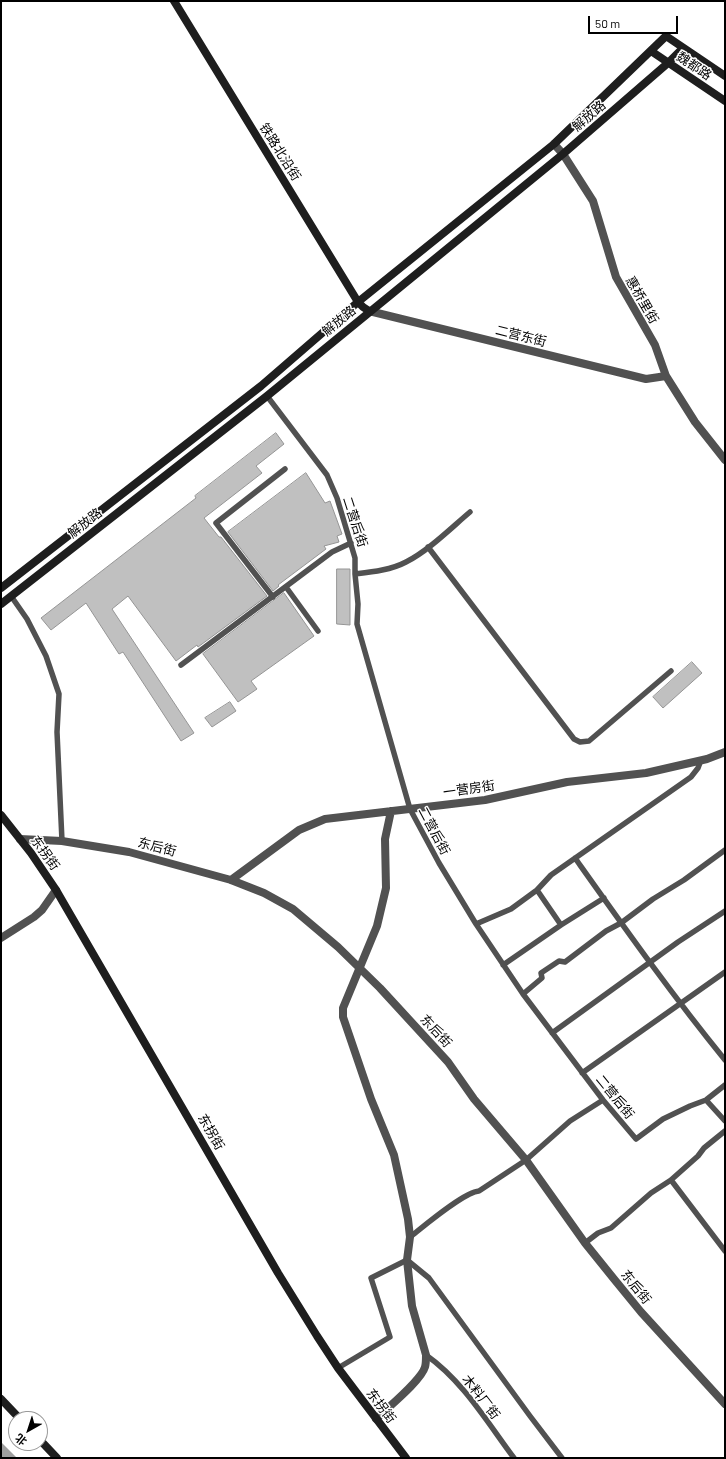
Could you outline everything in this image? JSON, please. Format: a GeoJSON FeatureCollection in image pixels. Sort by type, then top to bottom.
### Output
{"type":"FeatureCollection","features":[{"type":"Feature","properties":{"kind":"main road","name":"铁路北沿街"},"geometry":{"type":"LineString","coordinates":[[174,1],[358,302],[369,311]]}},
{"type":"Feature","properties":{"kind":"main road","name":"解放路"},"geometry":{"type":"LineString","coordinates":[[1,588],[261,386],[358,302],[554,144],[666,36]]}},
{"type":"Feature","properties":{"kind":"main road","name":"魏都路"},"geometry":{"type":"LineString","coordinates":[[666,36],[725,76]]}},
{"type":"Feature","properties":{"kind":"main road","name":"解放路"},"geometry":{"type":"LineString","coordinates":[[1,604],[267,396],[369,311],[563,154],[668,63],[683,48]]}},
{"type":"Feature","properties":{"kind":"main road","name":"魏都路"},"geometry":{"type":"LineString","coordinates":[[651,51],[725,101]]}},
{"type":"Feature","properties":{"kind":"main road","name":"东拐街"},"geometry":{"type":"LineString","coordinates":[[1,815],[56,890],[316,1336],[338,1368],[406,1458]]}},
{"type":"Feature","properties":{"kind":"main road"},"geometry":{"type":"LineString","coordinates":[[1,1399],[12,1411]]}},
{"type":"Feature","properties":{"kind":"main road"},"geometry":{"type":"LineString","coordinates":[[48,1448],[57,1458]]}},
{"type":"Feature","properties":{"kind":"street","name":"惠桥里街"},"geometry":{"type":"LineString","coordinates":[[554,144],[563,154],[593,201],[616,277],[655,345],[666,376],[695,422],[725,460]]}},
{"type":"Feature","properties":{"kind":"street","name":"二营东街"},"geometry":{"type":"LineString","coordinates":[[369,311],[646,379],[666,376]]}},
{"type":"Feature","properties":{"kind":"street","name":"一营房街"},"geometry":{"type":"LineString","coordinates":[[231,880],[300,830],[325,819],[485,800],[567,782],[646,774],[701,760],[725,752]]}},
{"type":"Feature","properties":{"kind":"street"},"geometry":{"type":"LineString","coordinates":[[376,1419],[422,1374],[425,1368],[426,1355],[412,1306],[407,1260],[410,1237],[408,1219],[394,1155],[371,1099],[344,1016],[343,1008],[377,926],[386,888],[385,839],[391,811]]}},
{"type":"Feature","properties":{"kind":"street","name":"东后街"},"geometry":{"type":"LineString","coordinates":[[20,839],[62,841],[129,852],[231,880],[264,893],[293,909],[338,947],[380,988],[448,1062],[474,1099],[526,1160],[585,1243],[641,1312],[725,1404]]}},
{"type":"Feature","properties":{"kind":"street"},"geometry":{"type":"LineString","coordinates":[[1,938],[34,917],[42,910],[56,890]]}},
{"type":"Feature","properties":{"kind":"lane","name":"二营后街"},"geometry":{"type":"LineString","coordinates":[[267,396],[327,475],[337,498],[355,558],[358,604],[357,624],[410,809],[439,863],[503,965],[582,1073],[636,1139],[663,1119],[706,1100],[725,1084]]}},
{"type":"Feature","properties":{"kind":"lane"},"geometry":{"type":"LineString","coordinates":[[273,597],[216,523],[284,469]]}},
{"type":"Feature","properties":{"kind":"lane"},"geometry":{"type":"LineString","coordinates":[[355,574],[396,567],[407,562],[428,547],[470,512]]}},
{"type":"Feature","properties":{"kind":"lane"},"geometry":{"type":"LineString","coordinates":[[181,666],[332,552],[350,543]]}},
{"type":"Feature","properties":{"kind":"lane"},"geometry":{"type":"LineString","coordinates":[[428,547],[574,739],[580,742],[589,741],[670,671]]}},
{"type":"Feature","properties":{"kind":"lane"},"geometry":{"type":"LineString","coordinates":[[286,587],[318,631]]}},
{"type":"Feature","properties":{"kind":"lane"},"geometry":{"type":"LineString","coordinates":[[11,596],[27,619],[46,656],[59,694],[57,732],[62,841]]}},
{"type":"Feature","properties":{"kind":"lane"},"geometry":{"type":"LineString","coordinates":[[476,924],[511,909],[537,890],[551,875],[691,777],[698,768],[701,760]]}},
{"type":"Feature","properties":{"kind":"lane"},"geometry":{"type":"LineString","coordinates":[[523,994],[542,978],[541,973],[559,961],[565,962],[606,930],[621,923],[653,899],[684,880],[725,850]]}},
{"type":"Feature","properties":{"kind":"lane"},"geometry":{"type":"LineString","coordinates":[[575,858],[680,1004],[725,1060]]}},
{"type":"Feature","properties":{"kind":"lane"},"geometry":{"type":"LineString","coordinates":[[537,890],[561,925]]}},
{"type":"Feature","properties":{"kind":"lane"},"geometry":{"type":"LineString","coordinates":[[503,965],[561,925],[604,898]]}},
{"type":"Feature","properties":{"kind":"lane"},"geometry":{"type":"LineString","coordinates":[[552,1033],[725,911]]}},
{"type":"Feature","properties":{"kind":"lane"},"geometry":{"type":"LineString","coordinates":[[582,1073],[725,972]]}},
{"type":"Feature","properties":{"kind":"lane"},"geometry":{"type":"LineString","coordinates":[[410,1237],[461,1198],[473,1191],[479,1191],[526,1160],[570,1121],[603,1100]]}},
{"type":"Feature","properties":{"kind":"lane"},"geometry":{"type":"LineString","coordinates":[[706,1100],[725,1121]]}},
{"type":"Feature","properties":{"kind":"lane"},"geometry":{"type":"LineString","coordinates":[[585,1243],[598,1233],[610,1228],[651,1193],[671,1180],[698,1156],[704,1148],[725,1132]]}},
{"type":"Feature","properties":{"kind":"lane"},"geometry":{"type":"LineString","coordinates":[[671,1180],[725,1250]]}},
{"type":"Feature","properties":{"kind":"lane"},"geometry":{"type":"LineString","coordinates":[[338,1368],[390,1337],[372,1278],[407,1260],[429,1278],[562,1458]]}},
{"type":"Feature","properties":{"kind":"lane","name":"木料厂街"},"geometry":{"type":"LineString","coordinates":[[426,1355],[445,1370],[464,1391],[514,1458]]}},
{"type":"Feature","properties":{"kind":"shaded area"},"geometry":{"type":"Polygon","coordinates":[[[1,1442],[8,1449],[8,1451],[10,1451],[17,1458],[1,1458],[1,1442]]]}},
{"type":"Feature","properties":{"kind":"building"},"geometry":{"type":"Polygon","coordinates":[[[276,433],[284,444],[256,466],[262,473],[204,518],[219,537],[221,537],[267,596],[198,647],[197,645],[176,661],[128,596],[112,609],[194,733],[181,741],[123,652],[119,654],[86,603],[51,630],[41,618],[196,498],[195,496],[276,433]]]}},
{"type":"Feature","properties":{"kind":"building"},"geometry":{"type":"Polygon","coordinates":[[[306,473],[325,503],[330,501],[342,534],[337,536],[339,542],[324,546],[326,549],[278,585],[279,586],[273,591],[228,532],[306,473]]]}},
{"type":"Feature","properties":{"kind":"building"},"geometry":{"type":"Polygon","coordinates":[[[337,569],[350,569],[350,625],[337,624],[337,569]]]}},
{"type":"Feature","properties":{"kind":"building"},"geometry":{"type":"Polygon","coordinates":[[[284,593],[314,636],[251,681],[257,689],[238,702],[203,654],[284,593]]]}},
{"type":"Feature","properties":{"kind":"building"},"geometry":{"type":"Polygon","coordinates":[[[692,662],[702,673],[663,708],[653,697],[692,662]]]}},
{"type":"Feature","properties":{"kind":"building"},"geometry":{"type":"Polygon","coordinates":[[[230,702],[236,711],[212,727],[205,718],[230,702]]]}}]}
